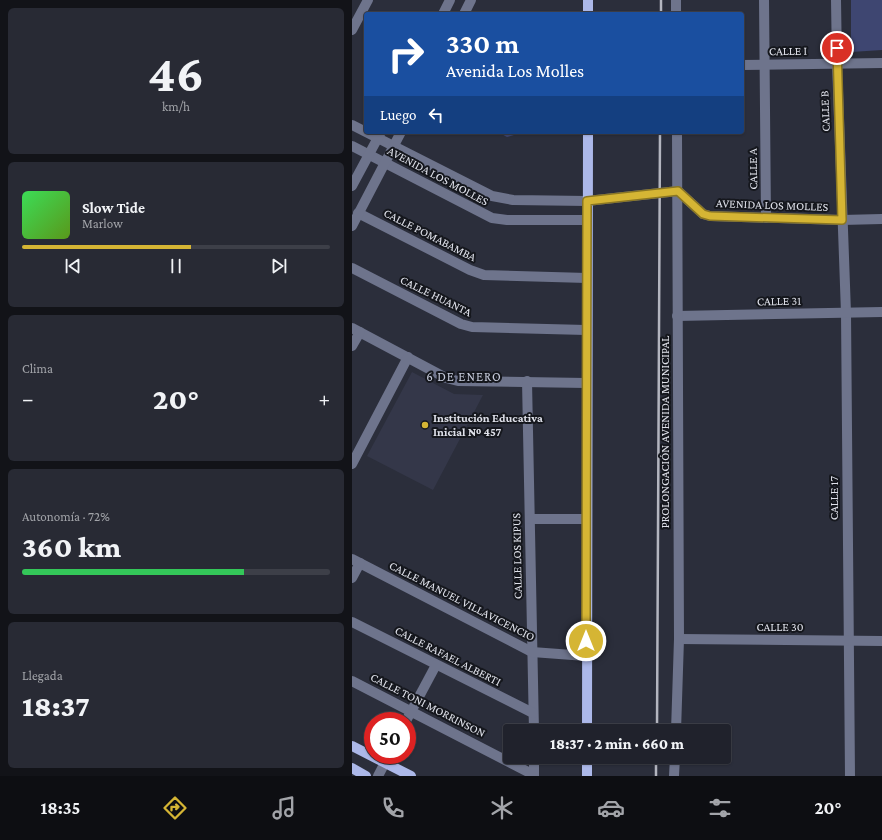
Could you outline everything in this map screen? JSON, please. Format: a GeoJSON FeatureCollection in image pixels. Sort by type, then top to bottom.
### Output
{"type":"FeatureCollection","features":[{"type":"Feature","properties":{"kind":"main road"},"geometry":{"type":"LineString","coordinates":[[588,0],[588,12]]}},
{"type":"Feature","properties":{"kind":"main road"},"geometry":{"type":"LineString","coordinates":[[587,724],[586,330],[588,134]]}},
{"type":"Feature","properties":{"kind":"main road"},"geometry":{"type":"LineString","coordinates":[[352,746],[364,750]]}},
{"type":"Feature","properties":{"kind":"main road"},"geometry":{"type":"LineString","coordinates":[[394,764],[411,776]]}},
{"type":"Feature","properties":{"kind":"main road"},"geometry":{"type":"LineString","coordinates":[[587,764],[587,776]]}},
{"type":"Feature","properties":{"kind":"main road"},"geometry":{"type":"LineString","coordinates":[[352,768],[366,776]]}},
{"type":"Feature","properties":{"kind":"street"},"geometry":{"type":"LineString","coordinates":[[352,30],[368,0]]}},
{"type":"Feature","properties":{"kind":"street"},"geometry":{"type":"LineString","coordinates":[[444,12],[450,0]]}},
{"type":"Feature","properties":{"kind":"street"},"geometry":{"type":"LineString","coordinates":[[465,12],[471,0]]}},
{"type":"Feature","properties":{"kind":"street"},"geometry":{"type":"LineString","coordinates":[[676,0],[676,12]]}},
{"type":"Feature","properties":{"kind":"street","name":"CALLE A"},"geometry":{"type":"LineString","coordinates":[[764,0],[766,218]]}},
{"type":"Feature","properties":{"kind":"street","name":"CALLE B"},"geometry":{"type":"LineString","coordinates":[[836,0],[842,220]]}},
{"type":"Feature","properties":{"kind":"street","name":"CALLE I"},"geometry":{"type":"LineString","coordinates":[[744,64],[882,63]]}},
{"type":"Feature","properties":{"kind":"street","name":"AVENIDA LOS MOLLES"},"geometry":{"type":"LineString","coordinates":[[352,125],[364,129]]}},
{"type":"Feature","properties":{"kind":"street"},"geometry":{"type":"LineString","coordinates":[[352,226],[400,134]]}},
{"type":"Feature","properties":{"kind":"street","name":"PROLONGACIÓN AVENIDA MUNICIPAL"},"geometry":{"type":"LineString","coordinates":[[676,724],[679,639],[677,134]]}},
{"type":"Feature","properties":{"kind":"street"},"geometry":{"type":"LineString","coordinates":[[352,186],[379,135]]}},
{"type":"Feature","properties":{"kind":"street","name":"AVENIDA LOS MOLLES"},"geometry":{"type":"LineString","coordinates":[[379,135],[394,147],[498,198],[513,200],[587,201],[678,191],[703,214],[766,218],[842,220],[882,218]]}},
{"type":"Feature","properties":{"kind":"street","name":"AVENIDA LOS MOLLES"},"geometry":{"type":"LineString","coordinates":[[352,146],[492,218],[507,220],[587,220]]}},
{"type":"Feature","properties":{"kind":"street","name":"CALLE POMABAMBA"},"geometry":{"type":"LineString","coordinates":[[358,213],[470,270],[484,275],[587,278]]}},
{"type":"Feature","properties":{"kind":"street","name":"CALLE 17"},"geometry":{"type":"LineString","coordinates":[[842,220],[846,313],[850,776]]}},
{"type":"Feature","properties":{"kind":"street","name":"CALLE HUANTA"},"geometry":{"type":"LineString","coordinates":[[352,268],[461,324],[472,327],[586,330]]}},
{"type":"Feature","properties":{"kind":"street","name":"CALLE 31"},"geometry":{"type":"LineString","coordinates":[[677,316],[882,312]]}},
{"type":"Feature","properties":{"kind":"street"},"geometry":{"type":"LineString","coordinates":[[352,346],[356,330],[446,378],[458,381],[586,383]]}},
{"type":"Feature","properties":{"kind":"street"},"geometry":{"type":"LineString","coordinates":[[352,464],[408,357]]}},
{"type":"Feature","properties":{"kind":"street","name":"CALLE LOS KIPUS"},"geometry":{"type":"LineString","coordinates":[[527,381],[534,724]]}},
{"type":"Feature","properties":{"kind":"street"},"geometry":{"type":"LineString","coordinates":[[530,519],[586,519]]}},
{"type":"Feature","properties":{"kind":"street"},"geometry":{"type":"LineString","coordinates":[[352,578],[356,561]]}},
{"type":"Feature","properties":{"kind":"street","name":"CALLE MANUEL VILLAVICENCIO"},"geometry":{"type":"LineString","coordinates":[[356,561],[532,652],[586,656]]}},
{"type":"Feature","properties":{"kind":"street","name":"CALLE RAFAEL ALBERTI"},"geometry":{"type":"LineString","coordinates":[[352,622],[533,713]]}},
{"type":"Feature","properties":{"kind":"street","name":"CALLE 30"},"geometry":{"type":"LineString","coordinates":[[679,639],[882,641]]}},
{"type":"Feature","properties":{"kind":"street"},"geometry":{"type":"LineString","coordinates":[[411,712],[436,665]]}},
{"type":"Feature","properties":{"kind":"street","name":"CALLE TONI MORRINSON"},"geometry":{"type":"LineString","coordinates":[[352,681],[402,712]]}},
{"type":"Feature","properties":{"kind":"street","name":"CALLE TONI MORRINSON"},"geometry":{"type":"LineString","coordinates":[[416,719],[534,776]]}},
{"type":"Feature","properties":{"kind":"street"},"geometry":{"type":"LineString","coordinates":[[378,776],[384,764]]}},
{"type":"Feature","properties":{"kind":"street"},"geometry":{"type":"LineString","coordinates":[[534,764],[534,776]]}},
{"type":"Feature","properties":{"kind":"street"},"geometry":{"type":"LineString","coordinates":[[674,776],[675,764]]}},
{"type":"Feature","properties":{"kind":"shaded area"},"geometry":{"type":"Polygon","coordinates":[[[851,0],[882,0],[882,50],[851,52],[851,0]]]}},
{"type":"Feature","properties":{"kind":"shaded area"},"geometry":{"type":"Polygon","coordinates":[[[502,134],[515,134],[514,135],[507,137],[502,134]]]}},
{"type":"Feature","properties":{"kind":"shaded area","name":"Institución Educativa Inicial Nº 457"},"geometry":{"type":"Polygon","coordinates":[[[412,372],[454,394],[483,395],[433,490],[367,456],[412,372]]]}},
{"type":"Feature","properties":{"kind":"railway"},"geometry":{"type":"LineString","coordinates":[[661,0],[661,12]]}},
{"type":"Feature","properties":{"kind":"railway"},"geometry":{"type":"LineString","coordinates":[[657,724],[660,134]]}},
{"type":"Feature","properties":{"kind":"railway"},"geometry":{"type":"LineString","coordinates":[[656,764],[656,776]]}},
{"type":"Feature","properties":{"kind":"place","name":"Institución Educativa Inicial Nº 457"},"geometry":{"type":"Point","coordinates":[425,425]}},
{"type":"Feature","properties":{"kind":"district","name":"6 DE ENERO"},"geometry":{"type":"Point","coordinates":[464,376]}},
{"type":"Feature","properties":{"kind":"route"},"geometry":{"type":"LineString","coordinates":[[586,641],[587,201],[678,191],[703,214],[710,216],[842,220],[837,48]]}}]}
